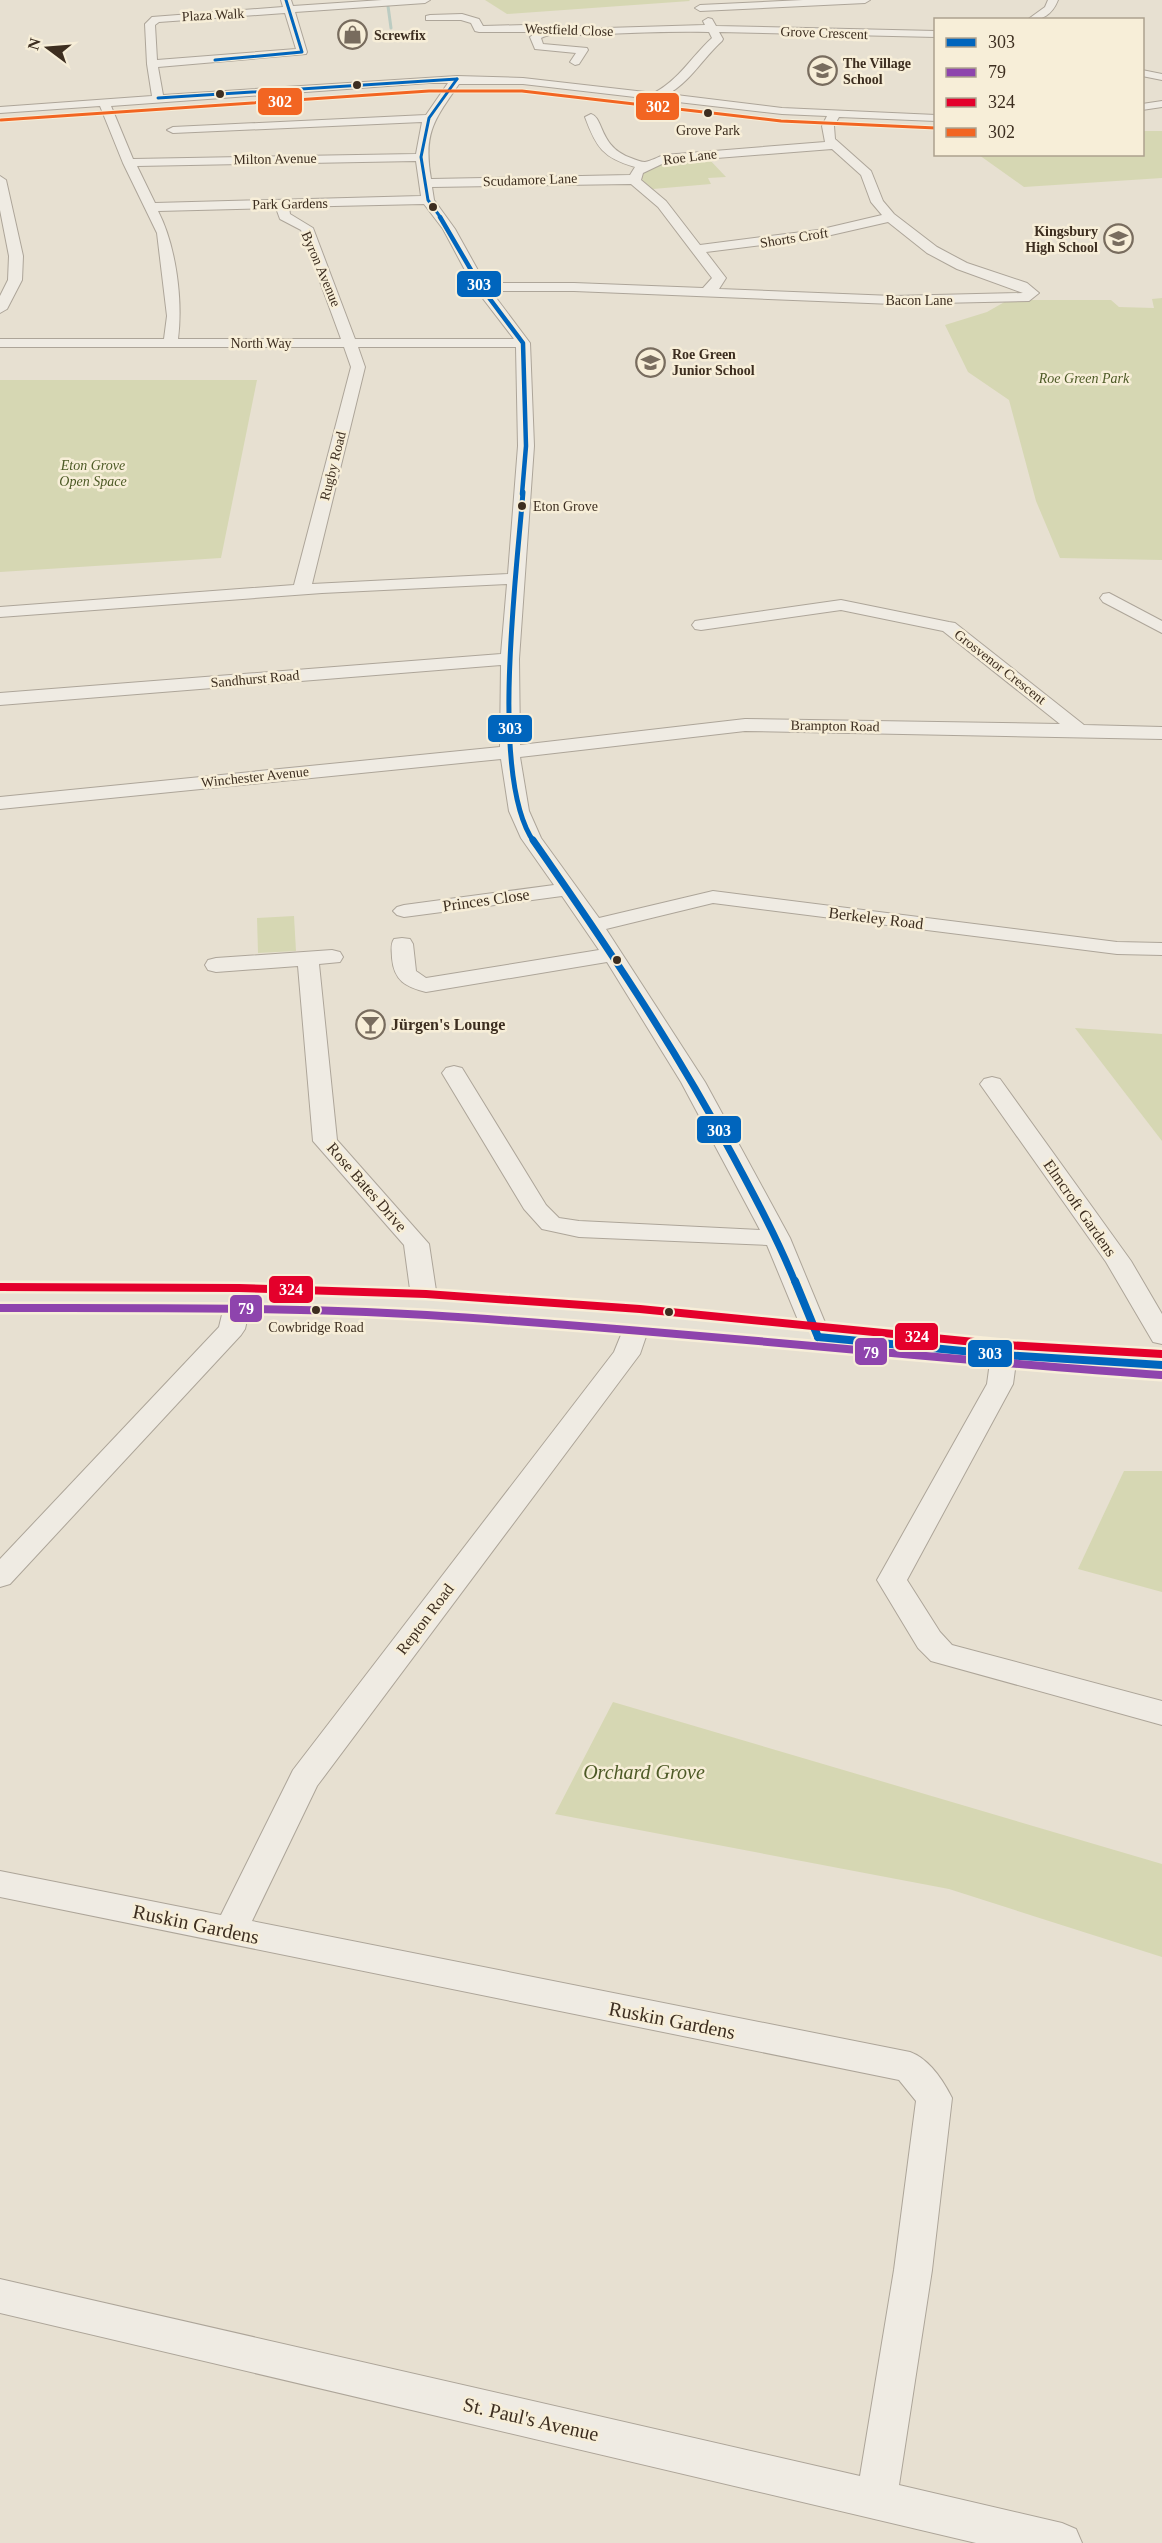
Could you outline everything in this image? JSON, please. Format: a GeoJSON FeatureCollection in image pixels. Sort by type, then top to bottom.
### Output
{"type":"FeatureCollection","features":[{"type":"Feature","properties":{"kind":"main road"},"geometry":{"type":"LineString","coordinates":[[2,1299],[239,1298],[425,1304],[639,1319],[1004,1355],[1162,1365]]}},
{"type":"Feature","properties":{"kind":"street","name":"Plaza Walk"},"geometry":{"type":"LineString","coordinates":[[158,98],[152,64],[150,24],[156,19],[287,6],[425,0]]}},
{"type":"Feature","properties":{"kind":"street"},"geometry":{"type":"LineString","coordinates":[[657,96],[675,87],[704,51],[716,41],[717,36],[698,4],[865,0]]}},
{"type":"Feature","properties":{"kind":"street"},"geometry":{"type":"LineString","coordinates":[[1035,18],[1049,9],[1053,0]]}},
{"type":"Feature","properties":{"kind":"street"},"geometry":{"type":"LineString","coordinates":[[152,64],[302,52],[287,6]]}},
{"type":"Feature","properties":{"kind":"street","name":"Westfield Close"},"geometry":{"type":"LineString","coordinates":[[430,18],[468,18],[475,21],[479,28],[608,32],[674,27],[713,29]]}},
{"type":"Feature","properties":{"kind":"street"},"geometry":{"type":"LineString","coordinates":[[602,19],[608,32]]}},
{"type":"Feature","properties":{"kind":"street","name":"Grove Crescent"},"geometry":{"type":"LineString","coordinates":[[713,29],[934,34]]}},
{"type":"Feature","properties":{"kind":"street"},"geometry":{"type":"LineString","coordinates":[[550,30],[535,37],[539,47],[583,50],[575,62]]}},
{"type":"Feature","properties":{"kind":"street"},"geometry":{"type":"LineString","coordinates":[[1144,73],[1162,77]]}},
{"type":"Feature","properties":{"kind":"street"},"geometry":{"type":"LineString","coordinates":[[457,79],[429,118],[421,157],[428,200],[449,229],[481,287],[523,343],[526,446],[510,659],[510,752],[519,811],[531,838],[613,954],[693,1082],[777,1238],[818,1337]]}},
{"type":"Feature","properties":{"kind":"street"},"geometry":{"type":"LineString","coordinates":[[0,110],[457,79],[548,83],[772,110],[834,115],[934,118]]}},
{"type":"Feature","properties":{"kind":"street"},"geometry":{"type":"LineString","coordinates":[[104,102],[129,163],[163,232],[174,315],[170,343]]}},
{"type":"Feature","properties":{"kind":"street"},"geometry":{"type":"LineString","coordinates":[[888,117],[890,110],[904,103]]}},
{"type":"Feature","properties":{"kind":"street"},"geometry":{"type":"LineString","coordinates":[[1144,107],[1162,104]]}},
{"type":"Feature","properties":{"kind":"street"},"geometry":{"type":"LineString","coordinates":[[834,115],[827,129],[829,140],[867,174],[877,202],[890,217]]}},
{"type":"Feature","properties":{"kind":"street"},"geometry":{"type":"LineString","coordinates":[[591,117],[602,146],[622,160],[644,166]]}},
{"type":"Feature","properties":{"kind":"street"},"geometry":{"type":"LineString","coordinates":[[173,130],[429,118]]}},
{"type":"Feature","properties":{"kind":"street","name":"Roe Lane"},"geometry":{"type":"LineString","coordinates":[[634,179],[644,166],[683,156],[835,146]]}},
{"type":"Feature","properties":{"kind":"street","name":"Milton Avenue"},"geometry":{"type":"LineString","coordinates":[[129,163],[421,157]]}},
{"type":"Feature","properties":{"kind":"street"},"geometry":{"type":"LineString","coordinates":[[634,179],[662,204],[719,278],[716,285],[705,293]]}},
{"type":"Feature","properties":{"kind":"street","name":"Scudamore Lane"},"geometry":{"type":"LineString","coordinates":[[426,183],[634,179]]}},
{"type":"Feature","properties":{"kind":"street"},"geometry":{"type":"LineString","coordinates":[[0,180],[16,256],[15,280],[0,309]]}},
{"type":"Feature","properties":{"kind":"street","name":"Park Gardens"},"geometry":{"type":"LineString","coordinates":[[152,207],[428,200]]}},
{"type":"Feature","properties":{"kind":"street","name":"Byron Avenue"},"geometry":{"type":"LineString","coordinates":[[282,204],[284,216],[307,228],[351,343]]}},
{"type":"Feature","properties":{"kind":"street","name":"Shorts Croft"},"geometry":{"type":"LineString","coordinates":[[696,249],[825,234],[890,217]]}},
{"type":"Feature","properties":{"kind":"street","name":"Bacon Lane"},"geometry":{"type":"LineString","coordinates":[[481,287],[574,287],[893,300],[1024,298],[1032,293],[1022,286],[962,266],[932,250],[890,217]]}},
{"type":"Feature","properties":{"kind":"street","name":"North Way"},"geometry":{"type":"LineString","coordinates":[[0,343],[523,343]]}},
{"type":"Feature","properties":{"kind":"street","name":"Rugby Road"},"geometry":{"type":"LineString","coordinates":[[302,589],[358,367],[351,343]]}},
{"type":"Feature","properties":{"kind":"street"},"geometry":{"type":"LineString","coordinates":[[0,612],[302,589],[515,579]]}},
{"type":"Feature","properties":{"kind":"street"},"geometry":{"type":"LineString","coordinates":[[1109,598],[1162,628]]}},
{"type":"Feature","properties":{"kind":"street","name":"Grosvenor Crescent"},"geometry":{"type":"LineString","coordinates":[[701,625],[841,605],[949,627],[1079,730]]}},
{"type":"Feature","properties":{"kind":"street","name":"Sandhurst Road"},"geometry":{"type":"LineString","coordinates":[[0,699],[510,659]]}},
{"type":"Feature","properties":{"kind":"street","name":"Brampton Road"},"geometry":{"type":"LineString","coordinates":[[510,752],[745,725],[1079,730],[1162,734]]}},
{"type":"Feature","properties":{"kind":"street","name":"Winchester Avenue"},"geometry":{"type":"LineString","coordinates":[[0,803],[510,752]]}},
{"type":"Feature","properties":{"kind":"street","name":"Princes Close"},"geometry":{"type":"LineString","coordinates":[[404,911],[568,889]]}},
{"type":"Feature","properties":{"kind":"street","name":"Berkeley Road"},"geometry":{"type":"LineString","coordinates":[[594,926],[713,897],[1117,948],[1162,949]]}},
{"type":"Feature","properties":{"kind":"street"},"geometry":{"type":"LineString","coordinates":[[402,944],[404,973],[414,983],[426,985],[613,954]]}},
{"type":"Feature","properties":{"kind":"street"},"geometry":{"type":"LineString","coordinates":[[216,965],[332,957]]}},
{"type":"Feature","properties":{"kind":"street","name":"Rose Bates Drive"},"geometry":{"type":"LineString","coordinates":[[308,958],[326,1142],[416,1244],[425,1304]]}},
{"type":"Feature","properties":{"kind":"street"},"geometry":{"type":"LineString","coordinates":[[453,1073],[536,1209],[551,1224],[579,1228],[777,1238]]}},
{"type":"Feature","properties":{"kind":"street","name":"Elmcroft Gardens"},"geometry":{"type":"LineString","coordinates":[[992,1084],[1118,1261],[1162,1336]]}},
{"type":"Feature","properties":{"kind":"street"},"geometry":{"type":"LineString","coordinates":[[0,1577],[232,1329],[239,1298]]}},
{"type":"Feature","properties":{"kind":"street","name":"Repton Road"},"geometry":{"type":"LineString","coordinates":[[230,1931],[304,1779],[627,1354],[639,1319]]}},
{"type":"Feature","properties":{"kind":"street"},"geometry":{"type":"LineString","coordinates":[[1004,1355],[1000,1384],[892,1580],[929,1640],[942,1653],[1162,1713]]}},
{"type":"Feature","properties":{"kind":"street","name":"Ruskin Gardens"},"geometry":{"type":"LineString","coordinates":[[0,1884],[910,2067],[934,2098],[913,2270],[877,2498]]}},
{"type":"Feature","properties":{"kind":"street","name":"St. Paul's Avenue"},"geometry":{"type":"LineString","coordinates":[[0,2296],[877,2498],[1062,2543]]}},
{"type":"Feature","properties":{"kind":"green space"},"geometry":{"type":"Polygon","coordinates":[[[485,0],[689,0],[690,1],[507,14],[485,0]]]}},
{"type":"Feature","properties":{"kind":"green space"},"geometry":{"type":"Polygon","coordinates":[[[1144,131],[1162,131],[1162,178],[1024,187],[980,156],[1144,156],[1144,131]]]}},
{"type":"Feature","properties":{"kind":"green space"},"geometry":{"type":"Polygon","coordinates":[[[707,157],[726,177],[708,178],[711,184],[653,189],[643,181],[641,176],[646,170],[662,163],[707,157]]]}},
{"type":"Feature","properties":{"kind":"green space","name":"Roe Green Park"},"geometry":{"type":"Polygon","coordinates":[[[1162,298],[1162,560],[1060,558],[1036,501],[1009,400],[968,372],[945,325],[987,312],[1008,300],[1111,300],[1119,307],[1154,308],[1152,299],[1162,298]]]}},
{"type":"Feature","properties":{"kind":"green space","name":"Eton Grove Open Space"},"geometry":{"type":"Polygon","coordinates":[[[0,380],[257,380],[221,558],[0,572],[0,380]]]}},
{"type":"Feature","properties":{"kind":"green space"},"geometry":{"type":"Polygon","coordinates":[[[294,916],[296,951],[258,953],[257,918],[294,916]]]}},
{"type":"Feature","properties":{"kind":"green space"},"geometry":{"type":"Polygon","coordinates":[[[1075,1028],[1162,1034],[1162,1141],[1075,1028]]]}},
{"type":"Feature","properties":{"kind":"green space"},"geometry":{"type":"Polygon","coordinates":[[[1124,1471],[1162,1471],[1162,1592],[1078,1569],[1124,1471]]]}},
{"type":"Feature","properties":{"kind":"green space","name":"Orchard Grove"},"geometry":{"type":"Polygon","coordinates":[[[613,1702],[1162,1864],[1162,1957],[949,1889],[555,1814],[613,1702]]]}},
{"type":"Feature","properties":{"kind":"waterway"},"geometry":{"type":"LineString","coordinates":[[388,6],[391,28]]}},
{"type":"Feature","properties":{"kind":"transit line","name":"303"},"geometry":{"type":"LineString","coordinates":[[215,60],[302,52],[286,0]]}},
{"type":"Feature","properties":{"kind":"transit line","name":"303"},"geometry":{"type":"LineString","coordinates":[[457,79],[429,118],[423,143],[421,157],[428,200],[449,229],[481,287],[523,343],[526,446],[510,659],[510,752],[519,811],[531,838],[613,954],[693,1082],[777,1238],[818,1337]]}},
{"type":"Feature","properties":{"kind":"transit line","name":"303"},"geometry":{"type":"LineString","coordinates":[[158,98],[457,79]]}},
{"type":"Feature","properties":{"kind":"transit line","name":"302"},"geometry":{"type":"LineString","coordinates":[[1,120],[429,91],[522,91],[781,121],[934,128]]}},
{"type":"Feature","properties":{"kind":"transit line","name":"324"},"geometry":{"type":"LineString","coordinates":[[0,1287],[239,1288],[426,1294],[640,1309],[1005,1345],[1162,1354]]}},
{"type":"Feature","properties":{"kind":"transit line","name":"79"},"geometry":{"type":"LineString","coordinates":[[0,1308],[267,1309],[427,1315],[611,1328],[1069,1369],[1161,1375]]}},
{"type":"Feature","properties":{"kind":"transit line","name":"303"},"geometry":{"type":"LineString","coordinates":[[818,1337],[1004,1355],[1162,1365]]}},
{"type":"Feature","properties":{"kind":"place","name":"Screwfix"},"geometry":{"type":"Point","coordinates":[353,35]}},
{"type":"Feature","properties":{"kind":"place","name":"The Village School"},"geometry":{"type":"Point","coordinates":[822,71]}},
{"type":"Feature","properties":{"kind":"place","name":"Grove Park"},"geometry":{"type":"Point","coordinates":[708,113]}},
{"type":"Feature","properties":{"kind":"place","name":"Kingsbury High School"},"geometry":{"type":"Point","coordinates":[1119,239]}},
{"type":"Feature","properties":{"kind":"place","name":"Roe Green Junior School"},"geometry":{"type":"Point","coordinates":[651,362]}},
{"type":"Feature","properties":{"kind":"place","name":"Eton Grove"},"geometry":{"type":"Point","coordinates":[522,506]}},
{"type":"Feature","properties":{"kind":"place","name":"Jürgen's Lounge"},"geometry":{"type":"Point","coordinates":[370,1024]}},
{"type":"Feature","properties":{"kind":"place","name":"Cowbridge Road"},"geometry":{"type":"Point","coordinates":[316,1310]}}]}
